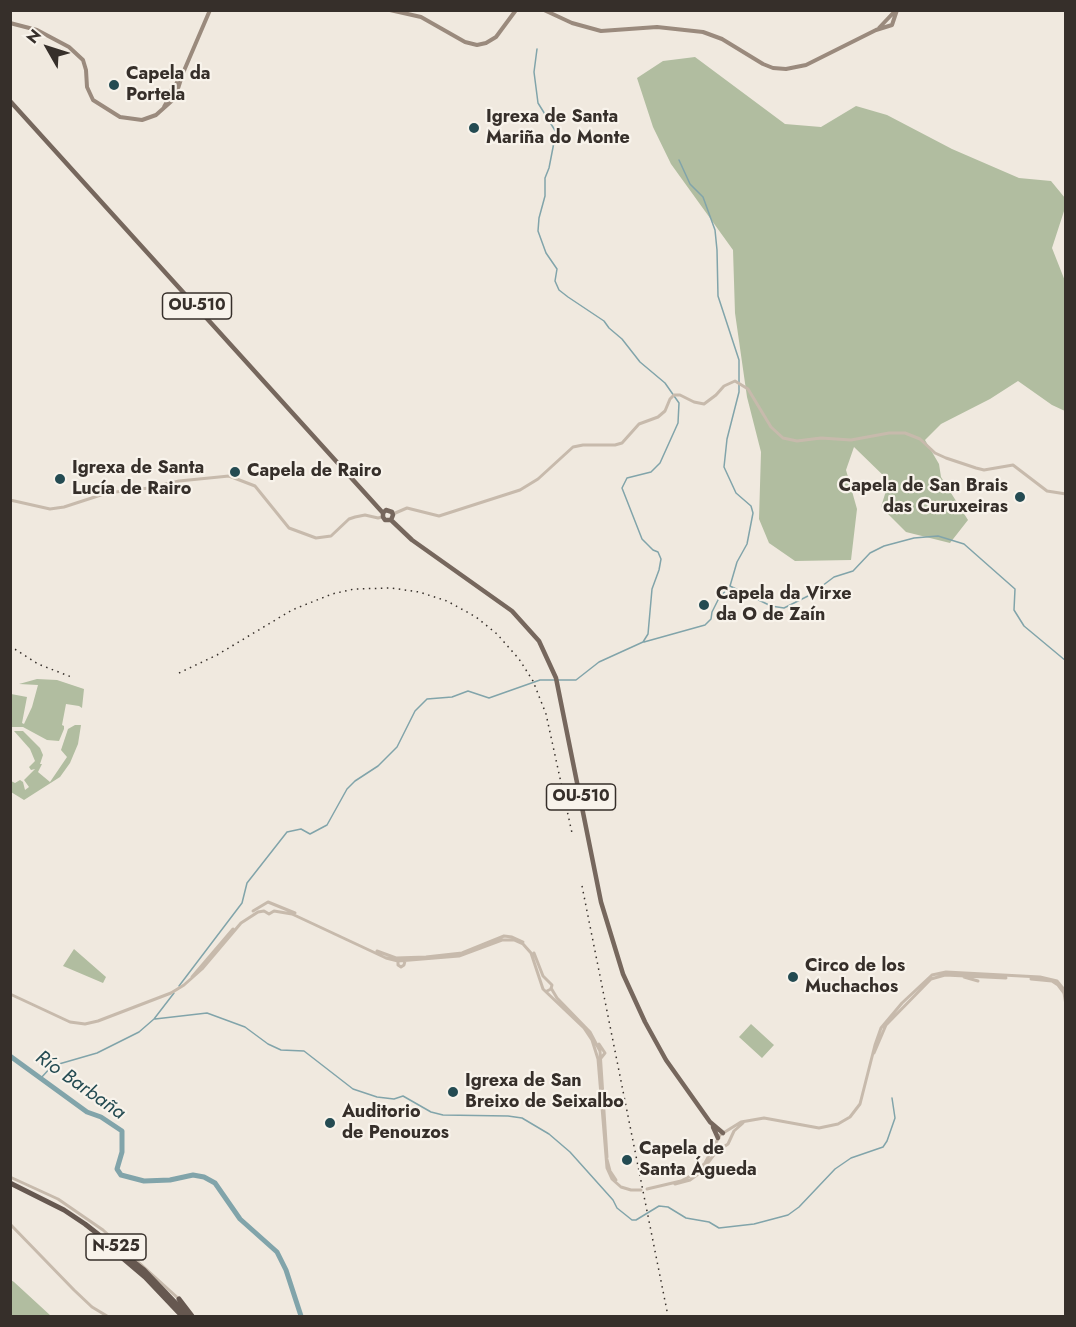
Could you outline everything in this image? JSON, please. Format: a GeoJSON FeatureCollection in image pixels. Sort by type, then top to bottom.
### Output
{"type":"FeatureCollection","features":[{"type":"Feature","properties":{"kind":"highway","name":"N-525"},"geometry":{"type":"LineString","coordinates":[[10,1183],[70,1213],[113,1245],[158,1285],[187,1317]]}},
{"type":"Feature","properties":{"kind":"highway"},"geometry":{"type":"LineString","coordinates":[[70,1213],[146,1277],[187,1317]]}},
{"type":"Feature","properties":{"kind":"highway"},"geometry":{"type":"LineString","coordinates":[[179,1299],[187,1317]]}},
{"type":"Feature","properties":{"kind":"main road"},"geometry":{"type":"LineString","coordinates":[[10,23],[45,33],[78,53],[86,67],[89,94],[96,103],[120,117],[137,120],[149,118],[162,110],[171,98],[210,10]]}},
{"type":"Feature","properties":{"kind":"main road"},"geometry":{"type":"LineString","coordinates":[[388,10],[398,15],[421,17],[469,44],[478,45],[490,41],[499,34],[516,10]]}},
{"type":"Feature","properties":{"kind":"main road"},"geometry":{"type":"LineString","coordinates":[[544,10],[576,24],[601,31],[666,27],[703,32],[717,37],[763,64],[786,69],[806,65],[888,23],[894,23],[892,18],[897,10]]}},
{"type":"Feature","properties":{"kind":"main road","name":"OU-510"},"geometry":{"type":"LineString","coordinates":[[10,101],[383,515],[385,520],[391,520],[412,540],[512,611],[539,641],[556,678],[601,902],[616,953],[634,1000],[651,1034],[679,1079],[710,1122]]}},
{"type":"Feature","properties":{"kind":"main road"},"geometry":{"type":"LineString","coordinates":[[383,515],[388,510],[393,514],[391,520]]}},
{"type":"Feature","properties":{"kind":"main road"},"geometry":{"type":"LineString","coordinates":[[710,1122],[724,1133]]}},
{"type":"Feature","properties":{"kind":"main road"},"geometry":{"type":"LineString","coordinates":[[710,1122],[718,1139]]}},
{"type":"Feature","properties":{"kind":"street"},"geometry":{"type":"LineString","coordinates":[[393,514],[407,508],[439,516],[520,490],[538,479],[573,447],[615,445],[622,442],[639,424],[658,417],[665,411],[674,395],[704,404],[724,386],[735,381],[748,389],[771,427],[783,438],[796,441],[821,438],[851,440],[899,432],[920,439],[935,453],[983,470],[1013,465],[1047,491],[1065,494]]}},
{"type":"Feature","properties":{"kind":"street"},"geometry":{"type":"LineString","coordinates":[[10,500],[50,509],[64,507],[107,493],[149,488],[178,481],[229,476],[255,486],[289,528],[316,538],[331,536],[349,519],[365,515],[378,518],[383,515]]}},
{"type":"Feature","properties":{"kind":"street"},"geometry":{"type":"LineString","coordinates":[[10,994],[64,1020],[85,1024],[180,988],[241,920],[264,909],[268,902],[401,960],[459,953]]}},
{"type":"Feature","properties":{"kind":"street"},"geometry":{"type":"LineString","coordinates":[[274,905],[274,911]]}},
{"type":"Feature","properties":{"kind":"street"},"geometry":{"type":"LineString","coordinates":[[264,909],[268,914],[274,911],[295,915],[386,958],[401,960],[464,955],[502,940],[514,940],[523,944],[531,953],[543,989],[587,1032],[601,1051]]}},
{"type":"Feature","properties":{"kind":"street"},"geometry":{"type":"LineString","coordinates":[[444,958],[501,937],[514,938],[523,942],[532,950],[555,996],[585,1026],[596,1041],[601,1051],[599,1071]]}},
{"type":"Feature","properties":{"kind":"street"},"geometry":{"type":"LineString","coordinates":[[886,1025],[935,974],[979,978],[991,976],[1026,978]]}},
{"type":"Feature","properties":{"kind":"street"},"geometry":{"type":"LineString","coordinates":[[644,1190],[692,1176],[702,1167],[718,1139],[739,1123],[747,1120],[768,1119],[816,1128],[842,1122],[854,1115],[859,1107],[879,1032],[893,1013],[926,979],[935,974],[1050,979],[1062,986],[1065,992]]}},
{"type":"Feature","properties":{"kind":"street"},"geometry":{"type":"LineString","coordinates":[[925,984],[936,977],[954,975]]}},
{"type":"Feature","properties":{"kind":"street"},"geometry":{"type":"LineString","coordinates":[[1008,978],[1017,976],[1053,982],[1062,986]]}},
{"type":"Feature","properties":{"kind":"street"},"geometry":{"type":"LineString","coordinates":[[542,984],[548,981]]}},
{"type":"Feature","properties":{"kind":"street"},"geometry":{"type":"LineString","coordinates":[[1053,982],[1062,989],[1065,1005]]}},
{"type":"Feature","properties":{"kind":"street"},"geometry":{"type":"LineString","coordinates":[[547,991],[551,988]]}},
{"type":"Feature","properties":{"kind":"street"},"geometry":{"type":"LineString","coordinates":[[900,1006],[915,994]]}},
{"type":"Feature","properties":{"kind":"street"},"geometry":{"type":"LineString","coordinates":[[872,1057],[893,1013]]}},
{"type":"Feature","properties":{"kind":"street"},"geometry":{"type":"LineString","coordinates":[[587,1032],[595,1046],[599,1071],[605,1163],[612,1179],[621,1187],[629,1190],[644,1190],[692,1179],[703,1170],[723,1145]]}},
{"type":"Feature","properties":{"kind":"street"},"geometry":{"type":"LineString","coordinates":[[600,1058],[607,1157],[612,1175],[629,1190]]}},
{"type":"Feature","properties":{"kind":"street"},"geometry":{"type":"LineString","coordinates":[[711,1153],[728,1144],[737,1127],[747,1120]]}},
{"type":"Feature","properties":{"kind":"street"},"geometry":{"type":"LineString","coordinates":[[724,1133],[730,1139]]}},
{"type":"Feature","properties":{"kind":"street"},"geometry":{"type":"LineString","coordinates":[[718,1139],[723,1145]]}},
{"type":"Feature","properties":{"kind":"street"},"geometry":{"type":"LineString","coordinates":[[10,1177],[58,1200],[103,1230],[179,1299]]}},
{"type":"Feature","properties":{"kind":"street"},"geometry":{"type":"LineString","coordinates":[[10,1224],[74,1290],[107,1317]]}},
{"type":"Feature","properties":{"kind":"green space"},"geometry":{"type":"Polygon","coordinates":[[[695,57],[785,124],[821,127],[856,106],[887,115],[952,149],[1019,178],[1051,181],[1065,198],[1065,208],[1052,248],[1065,281],[1065,411],[1052,405],[1018,381],[990,399],[941,424],[925,440],[939,464],[941,477],[968,520],[950,543],[906,532],[881,507],[889,481],[854,447],[846,470],[857,509],[851,560],[795,561],[769,543],[759,519],[761,452],[747,397],[735,313],[733,250],[671,164],[653,127],[637,78],[663,61],[695,57]]]}},
{"type":"Feature","properties":{"kind":"green space"},"geometry":{"type":"Polygon","coordinates":[[[37,679],[57,680],[84,689],[82,708],[66,704],[62,725],[64,729],[59,741],[47,740],[23,727],[11,727],[11,694],[27,697],[22,723],[24,724],[38,685],[19,684],[37,679]]]}},
{"type":"Feature","properties":{"kind":"green space"},"geometry":{"type":"Polygon","coordinates":[[[81,725],[78,744],[70,763],[60,777],[24,800],[11,792],[11,781],[15,783],[20,780],[25,790],[29,787],[24,780],[35,769],[31,770],[29,767],[35,761],[30,749],[14,731],[23,731],[40,748],[43,755],[38,772],[50,782],[67,757],[61,750],[68,729],[81,725]]]}},
{"type":"Feature","properties":{"kind":"green space"},"geometry":{"type":"Polygon","coordinates":[[[74,949],[106,977],[103,983],[63,966],[74,949]]]}},
{"type":"Feature","properties":{"kind":"green space"},"geometry":{"type":"Polygon","coordinates":[[[751,1024],[774,1045],[762,1058],[739,1037],[751,1024]]]}},
{"type":"Feature","properties":{"kind":"green space"},"geometry":{"type":"Polygon","coordinates":[[[11,1280],[14,1282],[51,1316],[11,1316],[11,1280]]]}},
{"type":"Feature","properties":{"kind":"waterway"},"geometry":{"type":"LineString","coordinates":[[179,986],[242,903],[247,883],[287,832],[301,829],[310,834],[327,825],[347,789],[378,766],[397,747],[415,711],[427,699],[452,697],[468,691],[489,698],[540,680],[576,680],[599,662],[643,642],[648,634],[652,589],[661,559],[658,552],[642,539],[622,488],[627,478],[651,472],[660,463],[678,423],[679,403],[665,383],[640,362],[604,321],[559,290],[555,281],[557,269],[546,253],[538,231],[545,196],[545,178],[556,132],[538,103],[534,72],[537,49]]}},
{"type":"Feature","properties":{"kind":"waterway"},"geometry":{"type":"LineString","coordinates":[[644,642],[705,625],[711,619],[719,598],[730,586],[737,562],[747,544],[753,513],[751,506],[736,493],[724,467],[727,439],[739,392],[739,360],[718,296],[715,230],[703,197],[690,184],[679,160]]}},
{"type":"Feature","properties":{"kind":"waterway"},"geometry":{"type":"LineString","coordinates":[[730,586],[771,606],[784,608],[810,595],[834,577],[853,571],[870,553],[884,546],[914,538],[938,536],[964,544],[1015,589],[1014,610],[1024,626],[1066,661]]}},
{"type":"Feature","properties":{"kind":"waterway"},"geometry":{"type":"LineString","coordinates":[[41,1078],[52,1066],[97,1053],[139,1032],[154,1019],[174,993]]}},
{"type":"Feature","properties":{"kind":"waterway"},"geometry":{"type":"LineString","coordinates":[[155,1019],[207,1013],[245,1027],[268,1044],[281,1050],[304,1051],[353,1089],[377,1097],[394,1099],[403,1096],[431,1112],[443,1115],[522,1118],[549,1134],[570,1152],[613,1200],[617,1208],[632,1220],[636,1220],[659,1206],[668,1207],[686,1218],[709,1222],[719,1228],[754,1224],[788,1215],[799,1207],[835,1169],[851,1158],[883,1147],[895,1118],[892,1098]]}},
{"type":"Feature","properties":{"kind":"waterway","name":"Río Barbaña"},"geometry":{"type":"LineString","coordinates":[[10,1056],[87,1112],[101,1117],[122,1131],[122,1152],[117,1169],[121,1175],[144,1181],[170,1180],[193,1175],[204,1177],[215,1183],[240,1219],[277,1252],[286,1270],[301,1316]]}},
{"type":"Feature","properties":{"kind":"railway"},"geometry":{"type":"LineString","coordinates":[[179,673],[217,655],[292,610],[332,594],[354,589],[391,588],[419,592],[447,601],[476,617],[497,634],[519,659],[533,681],[546,714],[572,833]]}},
{"type":"Feature","properties":{"kind":"railway"},"geometry":{"type":"LineString","coordinates":[[10,646],[38,664],[74,678]]}},
{"type":"Feature","properties":{"kind":"railway"},"geometry":{"type":"LineString","coordinates":[[582,886],[668,1316]]}},
{"type":"Feature","properties":{"kind":"place","name":"Capela da Portela"},"geometry":{"type":"Point","coordinates":[114,85]}},
{"type":"Feature","properties":{"kind":"place","name":"Igrexa de Santa Mariña do Monte"},"geometry":{"type":"Point","coordinates":[474,128]}},
{"type":"Feature","properties":{"kind":"place","name":"Capela de Rairo"},"geometry":{"type":"Point","coordinates":[235,472]}},
{"type":"Feature","properties":{"kind":"place","name":"Igrexa de Santa Lucía de Rairo"},"geometry":{"type":"Point","coordinates":[60,479]}},
{"type":"Feature","properties":{"kind":"place","name":"Capela de San Brais das Curuxeiras"},"geometry":{"type":"Point","coordinates":[1020,497]}},
{"type":"Feature","properties":{"kind":"place","name":"Capela da Virxe da O de Zaín"},"geometry":{"type":"Point","coordinates":[704,605]}},
{"type":"Feature","properties":{"kind":"place","name":"Circo de los Muchachos"},"geometry":{"type":"Point","coordinates":[793,977]}},
{"type":"Feature","properties":{"kind":"place","name":"Igrexa de San Breixo de Seixalbo"},"geometry":{"type":"Point","coordinates":[453,1092]}},
{"type":"Feature","properties":{"kind":"place","name":"Auditorio de Penouzos"},"geometry":{"type":"Point","coordinates":[330,1123]}},
{"type":"Feature","properties":{"kind":"place","name":"Capela de Santa Águeda"},"geometry":{"type":"Point","coordinates":[627,1160]}}]}
